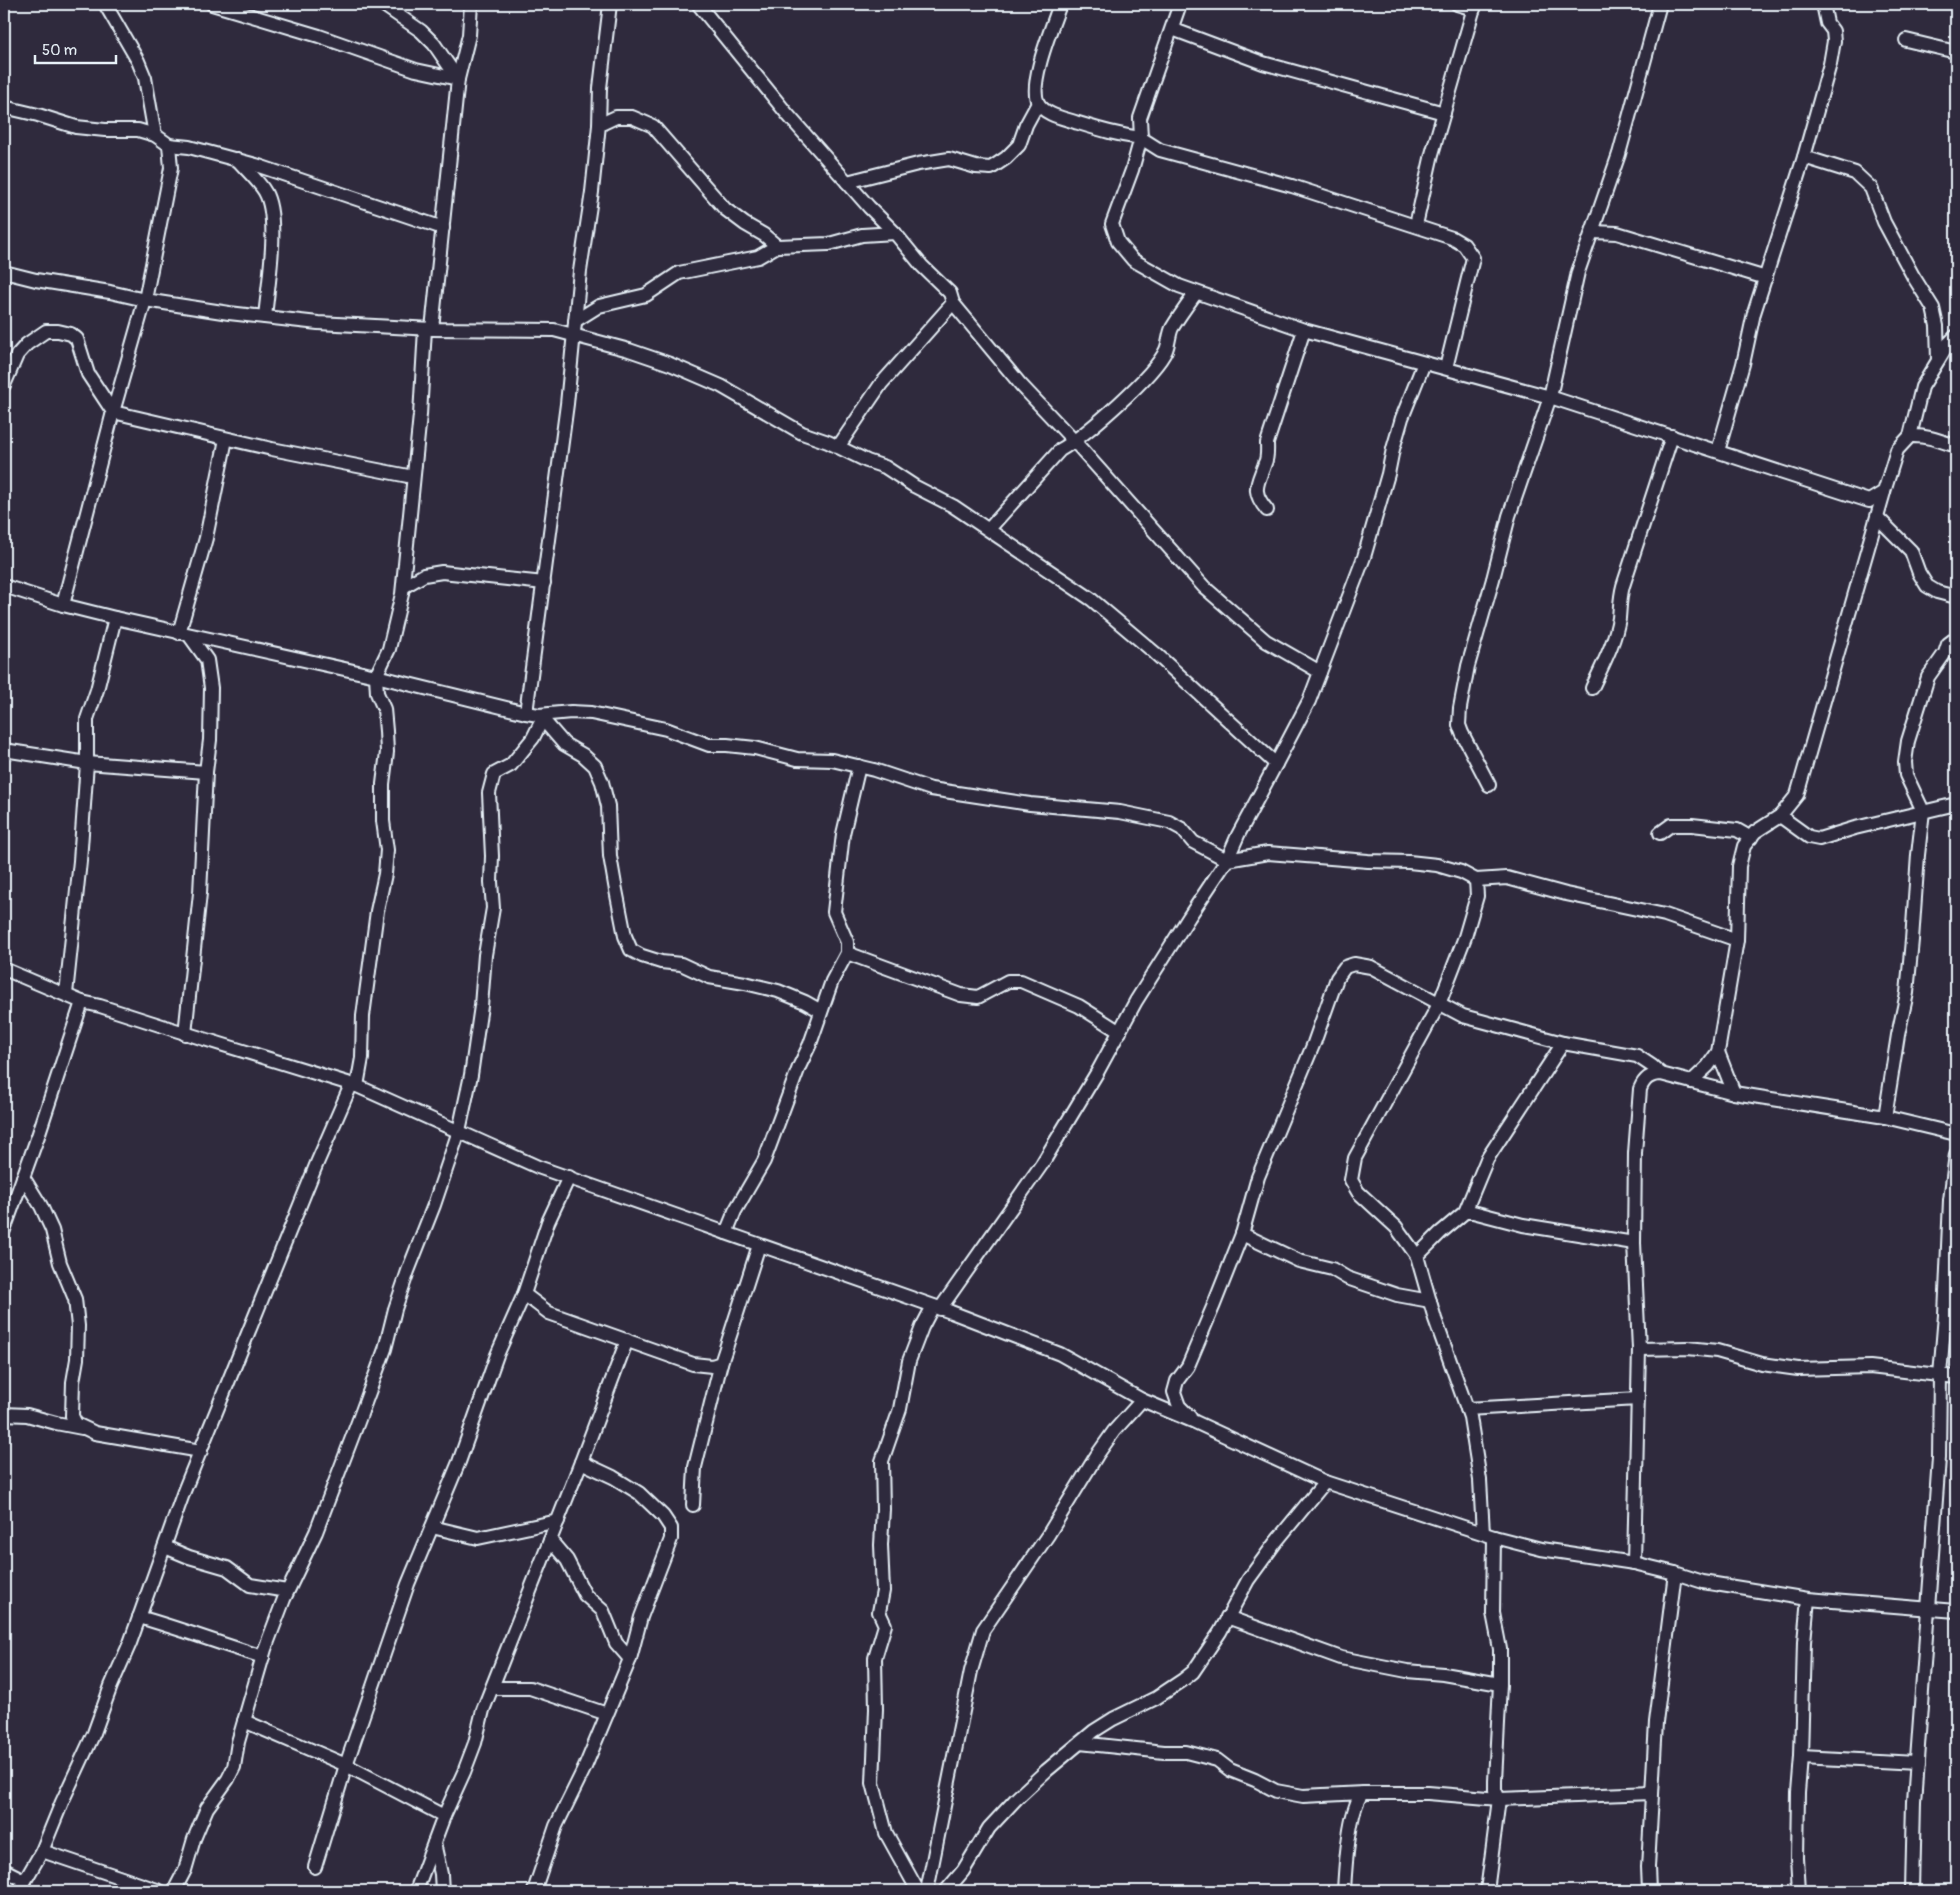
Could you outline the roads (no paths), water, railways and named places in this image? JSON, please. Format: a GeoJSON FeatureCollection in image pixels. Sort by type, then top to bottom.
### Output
{"type":"FeatureCollection","features":[{"type":"Feature","properties":{"kind":"street"},"geometry":{"type":"LineString","coordinates":[[104,4],[138,61],[145,78],[156,135]]}},
{"type":"Feature","properties":{"kind":"street"},"geometry":{"type":"LineString","coordinates":[[212,4],[319,36],[416,70],[458,79]]}},
{"type":"Feature","properties":{"kind":"street"},"geometry":{"type":"LineString","coordinates":[[382,4],[421,31],[434,44],[458,79]]}},
{"type":"Feature","properties":{"kind":"street"},"geometry":{"type":"LineString","coordinates":[[4,1870],[22,1886],[42,1851],[94,1733],[140,1617],[201,1450],[317,1163],[354,1085],[362,1058],[363,1016],[387,850],[383,821],[387,752],[386,731],[384,709],[377,693],[376,676],[389,649],[403,587],[429,329],[443,228],[458,79],[469,35],[471,4]]}},
{"type":"Feature","properties":{"kind":"street"},"geometry":{"type":"LineString","coordinates":[[532,714],[544,583],[567,404],[580,271],[592,192],[599,125],[600,88],[610,4]]}},
{"type":"Feature","properties":{"kind":"street"},"geometry":{"type":"LineString","coordinates":[[698,4],[788,115],[895,233],[922,266],[950,293],[953,303],[1021,385],[1075,442],[1204,587],[1266,641],[1320,672]]}},
{"type":"Feature","properties":{"kind":"street"},"geometry":{"type":"LineString","coordinates":[[847,182],[918,164],[948,159],[976,167],[991,168],[1006,158],[1019,145],[1026,125],[1038,102],[1036,88],[1038,71],[1060,4]]}},
{"type":"Feature","properties":{"kind":"street"},"geometry":{"type":"LineString","coordinates":[[1180,4],[1140,118],[1141,138],[1132,170],[1112,224],[1118,242],[1133,260],[1179,286],[1304,330],[1550,397],[1869,501],[1884,492]]}},
{"type":"Feature","properties":{"kind":"street"},"geometry":{"type":"LineString","coordinates":[[1416,225],[1432,154],[1475,6],[1457,4]]}},
{"type":"Feature","properties":{"kind":"street"},"geometry":{"type":"LineString","coordinates":[[1489,785],[1459,725],[1460,708],[1468,666],[1509,516],[1550,397],[1578,272],[1619,154],[1660,4]]}},
{"type":"Feature","properties":{"kind":"street"},"geometry":{"type":"LineString","coordinates":[[1718,451],[1743,364],[1754,313],[1804,157],[1830,64],[1834,40],[1833,31],[1827,23],[1823,4]]}},
{"type":"Feature","properties":{"kind":"street"},"geometry":{"type":"LineString","coordinates":[[1172,29],[1264,63],[1444,113]]}},
{"type":"Feature","properties":{"kind":"street"},"geometry":{"type":"LineString","coordinates":[[1906,40],[1956,52]]}},
{"type":"Feature","properties":{"kind":"street"},"geometry":{"type":"LineString","coordinates":[[1038,102],[1048,112],[1116,135],[1141,138],[1160,150],[1292,186],[1416,225],[1452,238],[1464,245],[1473,258],[1446,368]]}},
{"type":"Feature","properties":{"kind":"street"},"geometry":{"type":"LineString","coordinates":[[4,107],[38,115],[76,128],[138,130],[156,135],[169,145],[189,147],[237,159],[443,228]]}},
{"type":"Feature","properties":{"kind":"street"},"geometry":{"type":"LineString","coordinates":[[599,125],[616,117],[632,117],[654,126],[725,209],[745,224],[764,234],[777,246]]}},
{"type":"Feature","properties":{"kind":"street"},"geometry":{"type":"LineString","coordinates":[[62,605],[145,300],[171,168],[169,145]]}},
{"type":"Feature","properties":{"kind":"street"},"geometry":{"type":"LineString","coordinates":[[1804,157],[1855,174],[1871,188],[1884,222],[1913,276],[1933,308],[1937,326],[1938,360]]}},
{"type":"Feature","properties":{"kind":"street"},"geometry":{"type":"LineString","coordinates":[[237,159],[265,192],[272,214],[273,235],[265,317]]}},
{"type":"Feature","properties":{"kind":"street"},"geometry":{"type":"LineString","coordinates":[[1593,232],[1617,233],[1766,278]]}},
{"type":"Feature","properties":{"kind":"street"},"geometry":{"type":"LineString","coordinates":[[575,321],[599,306],[646,295],[679,272],[758,257],[777,246],[829,244],[862,235],[895,233]]}},
{"type":"Feature","properties":{"kind":"street"},"geometry":{"type":"LineString","coordinates":[[4,272],[36,280],[110,292],[145,300],[318,323],[429,329],[554,330],[628,350],[670,364],[712,382],[802,432],[885,467],[989,529],[1091,599],[1162,659],[1276,764]]}},
{"type":"Feature","properties":{"kind":"street"},"geometry":{"type":"LineString","coordinates":[[989,529],[1060,450],[1075,442],[1114,408],[1156,366],[1166,350],[1172,329],[1196,292]]}},
{"type":"Feature","properties":{"kind":"street"},"geometry":{"type":"LineString","coordinates":[[838,446],[881,384],[953,303]]}},
{"type":"Feature","properties":{"kind":"street"},"geometry":{"type":"LineString","coordinates":[[1267,510],[1259,501],[1256,491],[1259,476],[1266,460],[1267,443],[1304,330]]}},
{"type":"Feature","properties":{"kind":"street"},"geometry":{"type":"LineString","coordinates":[[4,385],[17,355],[27,344],[46,332],[64,332],[71,334],[77,339],[88,374],[113,412],[272,450],[413,477]]}},
{"type":"Feature","properties":{"kind":"street"},"geometry":{"type":"LineString","coordinates":[[1690,1082],[1708,1066],[1718,1052],[1736,940],[1739,866],[1744,846],[1755,832],[1780,816],[1796,794],[1897,450],[1910,436],[1922,387],[1948,344],[1956,336]]}},
{"type":"Feature","properties":{"kind":"street"},"geometry":{"type":"LineString","coordinates":[[918,1891],[886,1833],[873,1783],[876,1709],[875,1658],[885,1625],[879,1612],[883,1591],[880,1545],[883,1509],[882,1461],[900,1409],[909,1361],[922,1327],[1042,1164],[1098,1071],[1136,1002],[1227,860],[1238,835],[1309,701],[1364,557],[1402,418],[1424,363]]}},
{"type":"Feature","properties":{"kind":"street"},"geometry":{"type":"LineString","coordinates":[[1592,688],[1613,640],[1619,618],[1623,586],[1672,436]]}},
{"type":"Feature","properties":{"kind":"street"},"geometry":{"type":"LineString","coordinates":[[1910,436],[1934,438],[1956,446]]}},
{"type":"Feature","properties":{"kind":"street"},"geometry":{"type":"LineString","coordinates":[[184,634],[226,439]]}},
{"type":"Feature","properties":{"kind":"street"},"geometry":{"type":"LineString","coordinates":[[1878,518],[1911,551],[1919,573],[1927,586],[1937,592],[1956,597]]}},
{"type":"Feature","properties":{"kind":"street"},"geometry":{"type":"LineString","coordinates":[[403,587],[424,576],[442,572],[544,583]]}},
{"type":"Feature","properties":{"kind":"street"},"geometry":{"type":"LineString","coordinates":[[4,586],[62,605],[115,618],[460,695],[532,714],[591,713],[666,729],[709,745],[727,744],[755,748],[797,759],[832,760],[859,766],[931,789],[1030,804],[1120,812],[1169,822],[1182,829],[1193,842],[1227,860],[1268,853],[1437,865],[1461,872],[1476,880],[1507,878],[1566,894],[1665,915],[1736,940]]}},
{"type":"Feature","properties":{"kind":"street"},"geometry":{"type":"LineString","coordinates":[[66,994],[80,861],[87,763],[86,719],[97,690],[115,618]]}},
{"type":"Feature","properties":{"kind":"street"},"geometry":{"type":"LineString","coordinates":[[184,634],[207,660],[211,688],[210,740],[206,772],[200,893],[185,1034]]}},
{"type":"Feature","properties":{"kind":"street"},"geometry":{"type":"LineString","coordinates":[[1884,1116],[1907,993],[1923,811],[1906,775],[1905,762],[1908,741],[1928,677],[1945,653],[1948,644],[1956,638]]}},
{"type":"Feature","properties":{"kind":"street"},"geometry":{"type":"LineString","coordinates":[[532,714],[564,744],[583,754],[595,766],[602,782],[608,806],[610,856],[615,885],[624,936],[631,950],[661,962],[681,964],[709,977],[778,991],[821,1011]]}},
{"type":"Feature","properties":{"kind":"street"},"geometry":{"type":"LineString","coordinates":[[174,1891],[185,1870],[194,1839],[207,1808],[228,1779],[234,1767],[244,1721],[263,1657],[287,1591],[316,1532],[358,1422],[385,1349],[395,1308],[408,1270],[434,1205],[459,1131],[471,1075],[481,1006],[485,955],[493,908],[489,793],[494,774],[516,760],[538,731],[541,722],[532,714]]}},
{"type":"Feature","properties":{"kind":"street"},"geometry":{"type":"LineString","coordinates":[[4,750],[87,763],[206,772]]}},
{"type":"Feature","properties":{"kind":"street"},"geometry":{"type":"LineString","coordinates":[[726,1233],[735,1211],[764,1161],[799,1067],[810,1044],[832,981],[847,953],[847,942],[834,912],[843,834],[859,766]]}},
{"type":"Feature","properties":{"kind":"street"},"geometry":{"type":"LineString","coordinates":[[1780,816],[1810,837],[1818,839],[1956,804]]}},
{"type":"Feature","properties":{"kind":"street"},"geometry":{"type":"LineString","coordinates":[[1660,833],[1672,825],[1692,825],[1737,830],[1751,838]]}},
{"type":"Feature","properties":{"kind":"street"},"geometry":{"type":"LineString","coordinates":[[1476,880],[1477,896],[1465,936],[1439,1004],[1355,1158],[1351,1180],[1358,1192],[1396,1227],[1417,1256],[1470,1417],[1488,1535],[1493,1613],[1500,1649],[1495,1781],[1495,1790],[1499,1799],[1487,1891]]}},
{"type":"Feature","properties":{"kind":"street"},"geometry":{"type":"LineString","coordinates":[[847,953],[962,995],[978,997],[1008,981],[1021,981],[1079,1006],[1120,1032]]}},
{"type":"Feature","properties":{"kind":"street"},"geometry":{"type":"LineString","coordinates":[[1195,1422],[1179,1406],[1174,1392],[1177,1381],[1188,1366],[1203,1331],[1242,1234],[1258,1176],[1314,1043],[1337,978],[1345,967],[1354,964],[1371,967],[1464,1016],[1563,1043],[1637,1056],[1661,1074]]}},
{"type":"Feature","properties":{"kind":"street"},"geometry":{"type":"LineString","coordinates":[[4,969],[82,1002],[354,1085],[538,1167],[937,1308],[1060,1354],[1142,1400],[1195,1422],[1325,1482],[1488,1535],[1541,1549],[1634,1563],[1703,1582],[1808,1599],[1956,1612]]}},
{"type":"Feature","properties":{"kind":"street"},"geometry":{"type":"LineString","coordinates":[[4,1230],[82,1002]]}},
{"type":"Feature","properties":{"kind":"street"},"geometry":{"type":"LineString","coordinates":[[1417,1256],[1465,1212],[1487,1159],[1563,1043]]}},
{"type":"Feature","properties":{"kind":"street"},"geometry":{"type":"LineString","coordinates":[[1718,1052],[1734,1093]]}},
{"type":"Feature","properties":{"kind":"street"},"geometry":{"type":"LineString","coordinates":[[1634,1563],[1639,1349],[1634,1243],[1635,1152],[1640,1089],[1643,1082],[1654,1074],[1661,1074],[1734,1093],[1884,1116],[1956,1134]]}},
{"type":"Feature","properties":{"kind":"street"},"geometry":{"type":"LineString","coordinates":[[1912,1891],[1914,1801],[1939,1458],[1940,1375],[1945,1315],[1950,1200],[1956,1154]]}},
{"type":"Feature","properties":{"kind":"street"},"geometry":{"type":"LineString","coordinates":[[23,1177],[52,1230],[60,1263],[75,1299],[78,1326],[72,1416],[76,1424],[82,1428]]}},
{"type":"Feature","properties":{"kind":"street"},"geometry":{"type":"LineString","coordinates":[[315,1867],[346,1765],[408,1584],[458,1462],[497,1354],[524,1294],[548,1222],[569,1178]]}},
{"type":"Feature","properties":{"kind":"street"},"geometry":{"type":"LineString","coordinates":[[1465,1212],[1473,1212],[1522,1225],[1634,1243]]}},
{"type":"Feature","properties":{"kind":"street"},"geometry":{"type":"LineString","coordinates":[[1242,1234],[1299,1261],[1332,1269],[1347,1278],[1397,1295],[1430,1300]]}},
{"type":"Feature","properties":{"kind":"street"},"geometry":{"type":"LineString","coordinates":[[693,1505],[695,1468],[721,1363],[759,1245]]}},
{"type":"Feature","properties":{"kind":"street"},"geometry":{"type":"LineString","coordinates":[[524,1294],[549,1313],[693,1364],[712,1366],[721,1363]]}},
{"type":"Feature","properties":{"kind":"street"},"geometry":{"type":"LineString","coordinates":[[416,1891],[444,1816],[464,1772],[475,1743],[483,1710],[627,1340]]}},
{"type":"Feature","properties":{"kind":"street"},"geometry":{"type":"LineString","coordinates":[[1639,1349],[1688,1348],[1717,1351],[1762,1364],[1798,1369],[1870,1367],[1956,1377]]}},
{"type":"Feature","properties":{"kind":"street"},"geometry":{"type":"LineString","coordinates":[[1467,1408],[1638,1399]]}},
{"type":"Feature","properties":{"kind":"street"},"geometry":{"type":"LineString","coordinates":[[927,1891],[969,1680],[983,1630],[1048,1535],[1097,1455],[1114,1431],[1142,1400]]}},
{"type":"Feature","properties":{"kind":"street"},"geometry":{"type":"LineString","coordinates":[[4,1414],[26,1415],[56,1424],[82,1428],[95,1433],[201,1450]]}},
{"type":"Feature","properties":{"kind":"street"},"geometry":{"type":"LineString","coordinates":[[534,1891],[556,1826],[585,1767],[630,1659],[641,1618],[669,1546],[671,1528],[663,1516],[638,1493],[613,1477],[581,1462]]}},
{"type":"Feature","properties":{"kind":"street"},"geometry":{"type":"LineString","coordinates":[[946,1891],[963,1870],[989,1828],[1046,1771],[1094,1731],[1113,1719],[1138,1708],[1183,1680],[1201,1661],[1248,1580],[1275,1542],[1325,1482]]}},
{"type":"Feature","properties":{"kind":"street"},"geometry":{"type":"LineString","coordinates":[[432,1527],[461,1536],[478,1538],[558,1521]]}},
{"type":"Feature","properties":{"kind":"street"},"geometry":{"type":"LineString","coordinates":[[550,1540],[567,1560],[585,1595],[603,1611],[616,1643],[630,1659]]}},
{"type":"Feature","properties":{"kind":"street"},"geometry":{"type":"LineString","coordinates":[[165,1547],[189,1557],[227,1568],[250,1585],[287,1591]]}},
{"type":"Feature","properties":{"kind":"street"},"geometry":{"type":"LineString","coordinates":[[1649,1891],[1648,1867],[1656,1722],[1675,1573]]}},
{"type":"Feature","properties":{"kind":"street"},"geometry":{"type":"LineString","coordinates":[[1799,1891],[1797,1829],[1804,1642],[1808,1599]]}},
{"type":"Feature","properties":{"kind":"street"},"geometry":{"type":"LineString","coordinates":[[140,1617],[263,1657]]}},
{"type":"Feature","properties":{"kind":"street"},"geometry":{"type":"LineString","coordinates":[[1227,1617],[1341,1658],[1407,1671],[1443,1674],[1500,1684]]}},
{"type":"Feature","properties":{"kind":"street"},"geometry":{"type":"LineString","coordinates":[[493,1688],[530,1688],[607,1714]]}},
{"type":"Feature","properties":{"kind":"street"},"geometry":{"type":"LineString","coordinates":[[244,1721],[346,1765],[444,1816]]}},
{"type":"Feature","properties":{"kind":"street"},"geometry":{"type":"LineString","coordinates":[[1080,1743],[1164,1752],[1186,1752],[1217,1760],[1230,1770],[1255,1780],[1276,1792],[1303,1796],[1363,1793],[1428,1793],[1499,1799],[1652,1793]]}},
{"type":"Feature","properties":{"kind":"street"},"geometry":{"type":"LineString","coordinates":[[1801,1756],[1917,1763]]}},
{"type":"Feature","properties":{"kind":"street"},"geometry":{"type":"LineString","coordinates":[[1344,1891],[1345,1867],[1354,1813],[1358,1798],[1363,1793]]}},
{"type":"Feature","properties":{"kind":"street"},"geometry":{"type":"LineString","coordinates":[[434,1843],[441,1874],[442,1891]]}},
{"type":"Feature","properties":{"kind":"street"},"geometry":{"type":"LineString","coordinates":[[42,1851],[160,1891]]}}]}
